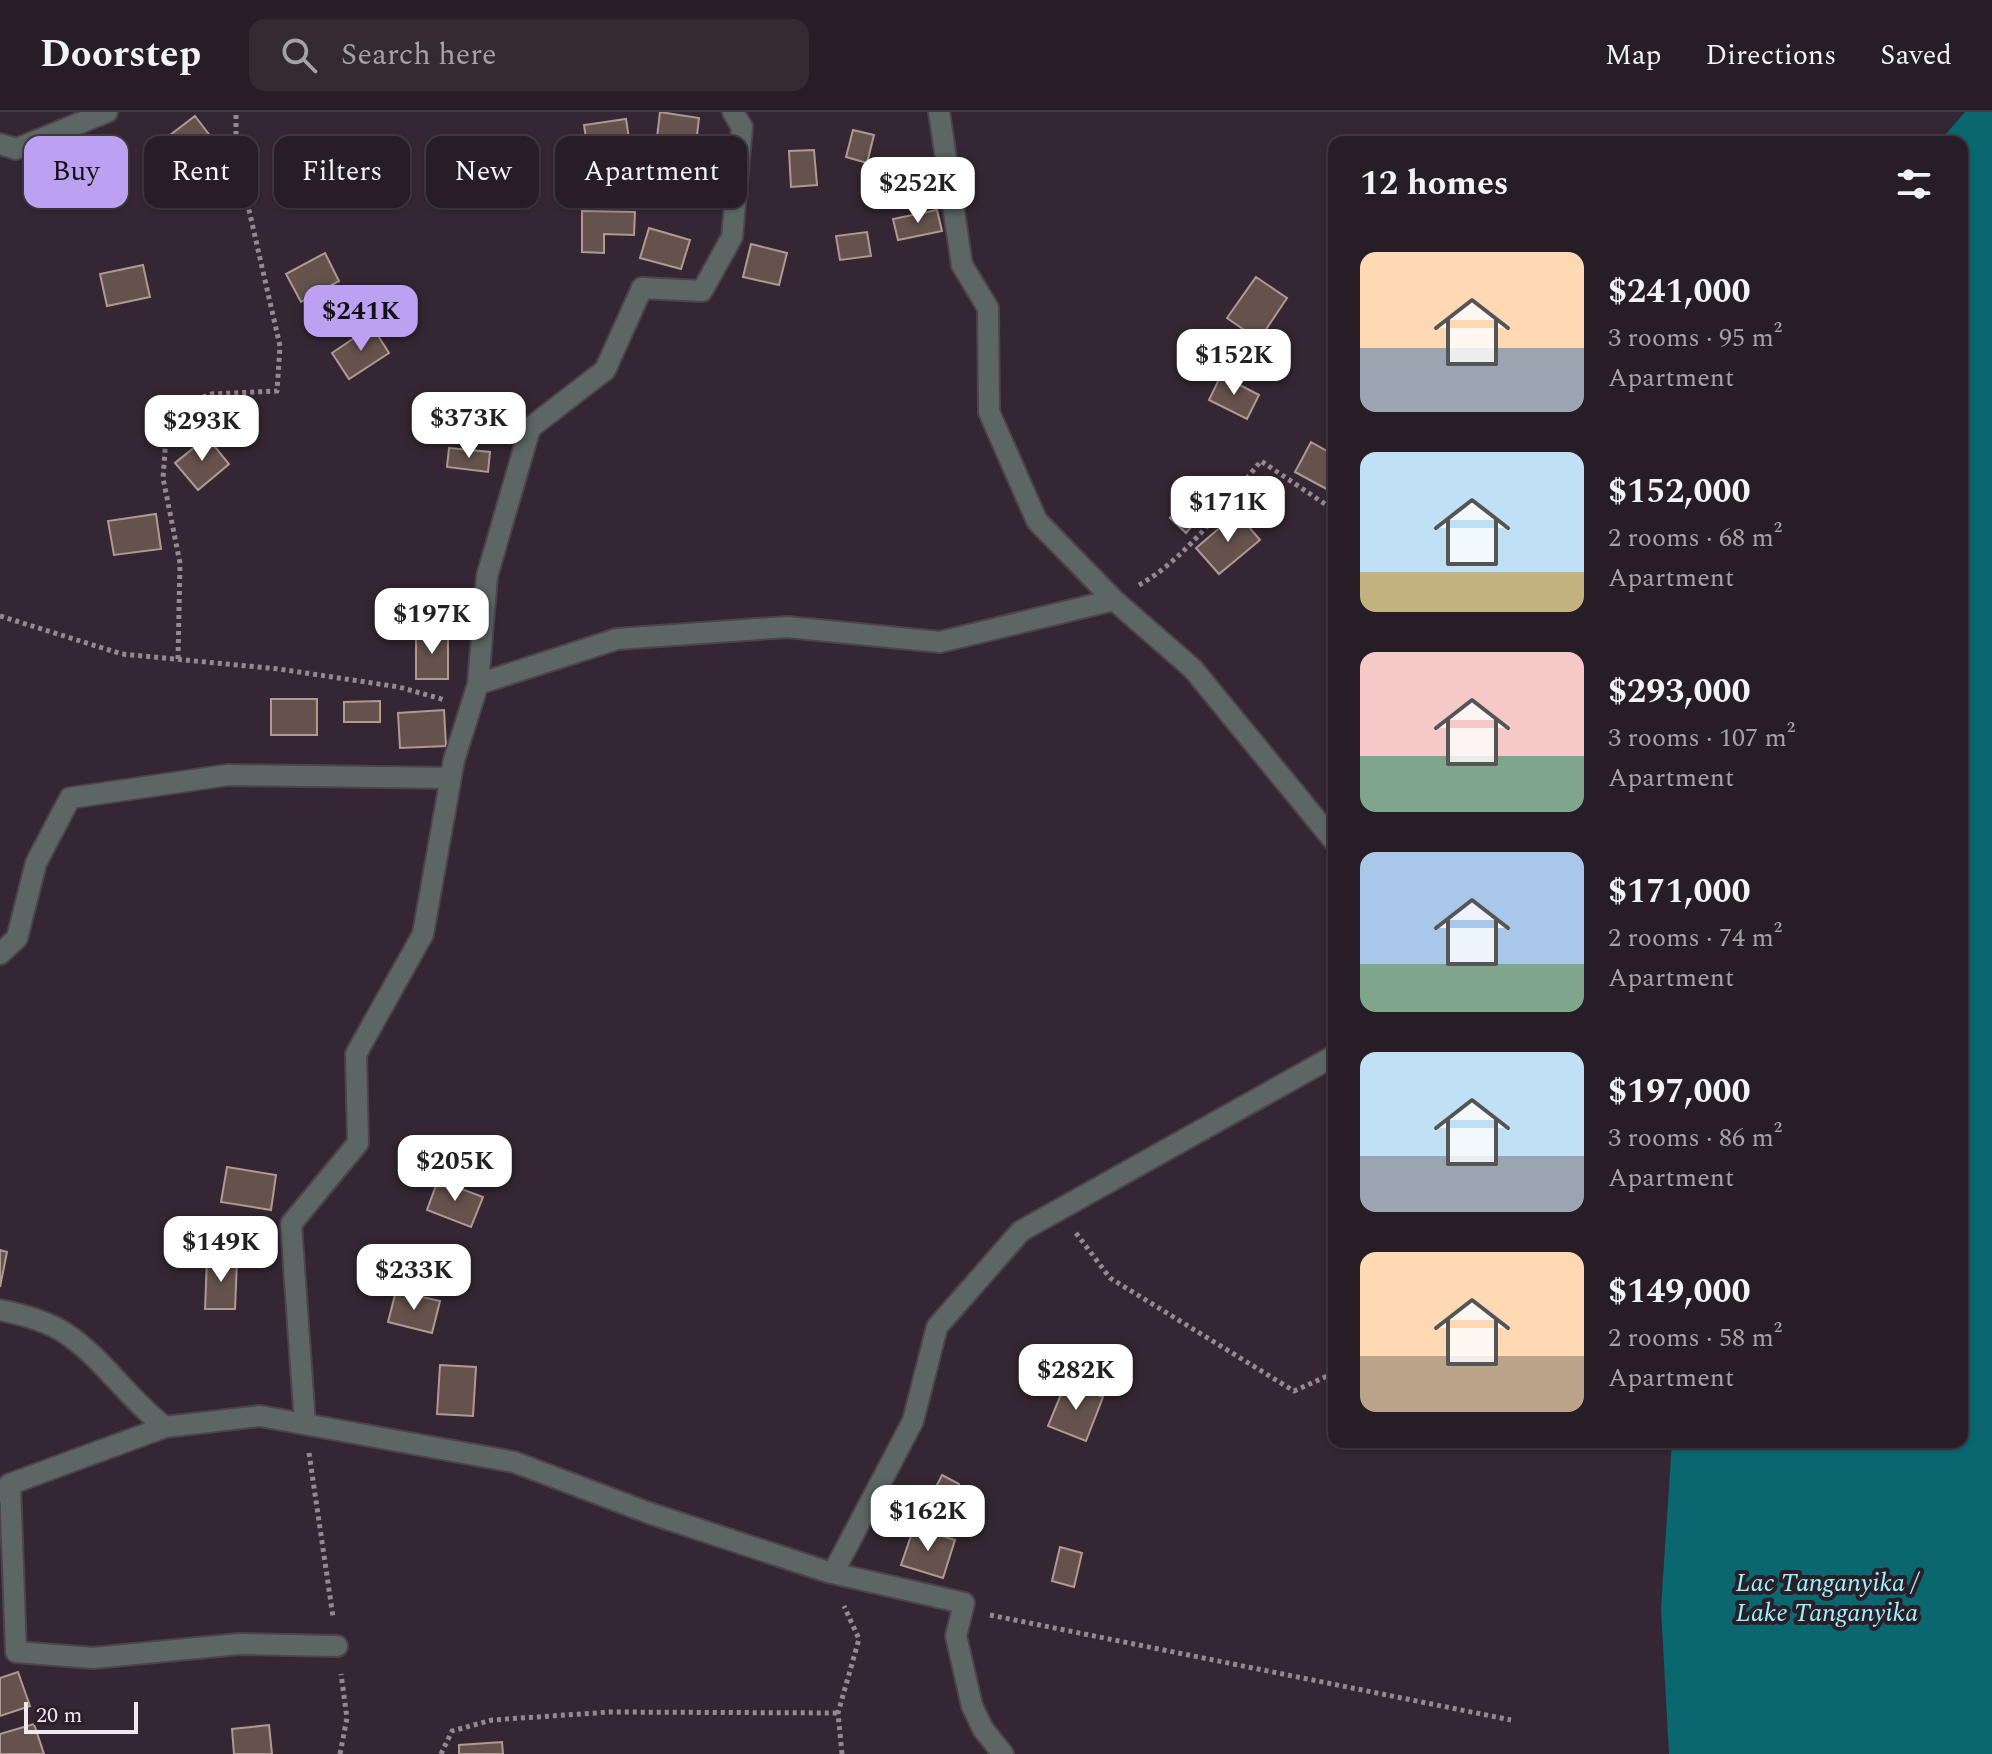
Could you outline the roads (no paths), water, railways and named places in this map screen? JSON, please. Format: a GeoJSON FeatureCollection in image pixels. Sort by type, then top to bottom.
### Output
{"type":"FeatureCollection","features":[{"type":"Feature","properties":{"kind":"street"},"geometry":{"type":"LineString","coordinates":[[0,144],[16,149],[107,112]]}},
{"type":"Feature","properties":{"kind":"street"},"geometry":{"type":"LineString","coordinates":[[305,1424],[291,1224],[358,1143],[356,1054],[423,934],[450,778],[478,684],[487,576],[530,428],[605,370],[642,288],[702,291],[732,237],[742,127],[733,112]]}},
{"type":"Feature","properties":{"kind":"street"},"geometry":{"type":"LineString","coordinates":[[939,112],[962,265],[988,308],[989,412],[1037,521],[1114,600],[1193,669],[1328,834]]}},
{"type":"Feature","properties":{"kind":"street"},"geometry":{"type":"LineString","coordinates":[[478,684],[617,639],[787,627],[940,642],[1114,600]]}},
{"type":"Feature","properties":{"kind":"street"},"geometry":{"type":"LineString","coordinates":[[0,954],[17,938],[36,863],[70,798],[228,775],[450,778]]}},
{"type":"Feature","properties":{"kind":"street"},"geometry":{"type":"LineString","coordinates":[[830,1573],[913,1421],[937,1327],[1021,1231],[1328,1059]]}},
{"type":"Feature","properties":{"kind":"street"},"geometry":{"type":"LineString","coordinates":[[0,1310],[14,1312],[63,1332],[103,1366],[143,1410],[165,1427]]}},
{"type":"Feature","properties":{"kind":"street"},"geometry":{"type":"LineString","coordinates":[[337,1646],[239,1644],[93,1658],[16,1652],[5,1489],[165,1427],[260,1416],[514,1462],[649,1513],[830,1573],[964,1603],[956,1636],[972,1706],[983,1729],[1003,1754]]}},
{"type":"Feature","properties":{"kind":"water","name":"Lac Tanganyika / Lake Tanganyika"},"geometry":{"type":"Polygon","coordinates":[[[1965,112],[1992,112],[1992,1754],[1669,1754],[1661,1608],[1672,1448],[1968,1448],[1968,136],[1944,136],[1965,112]]]}}]}
